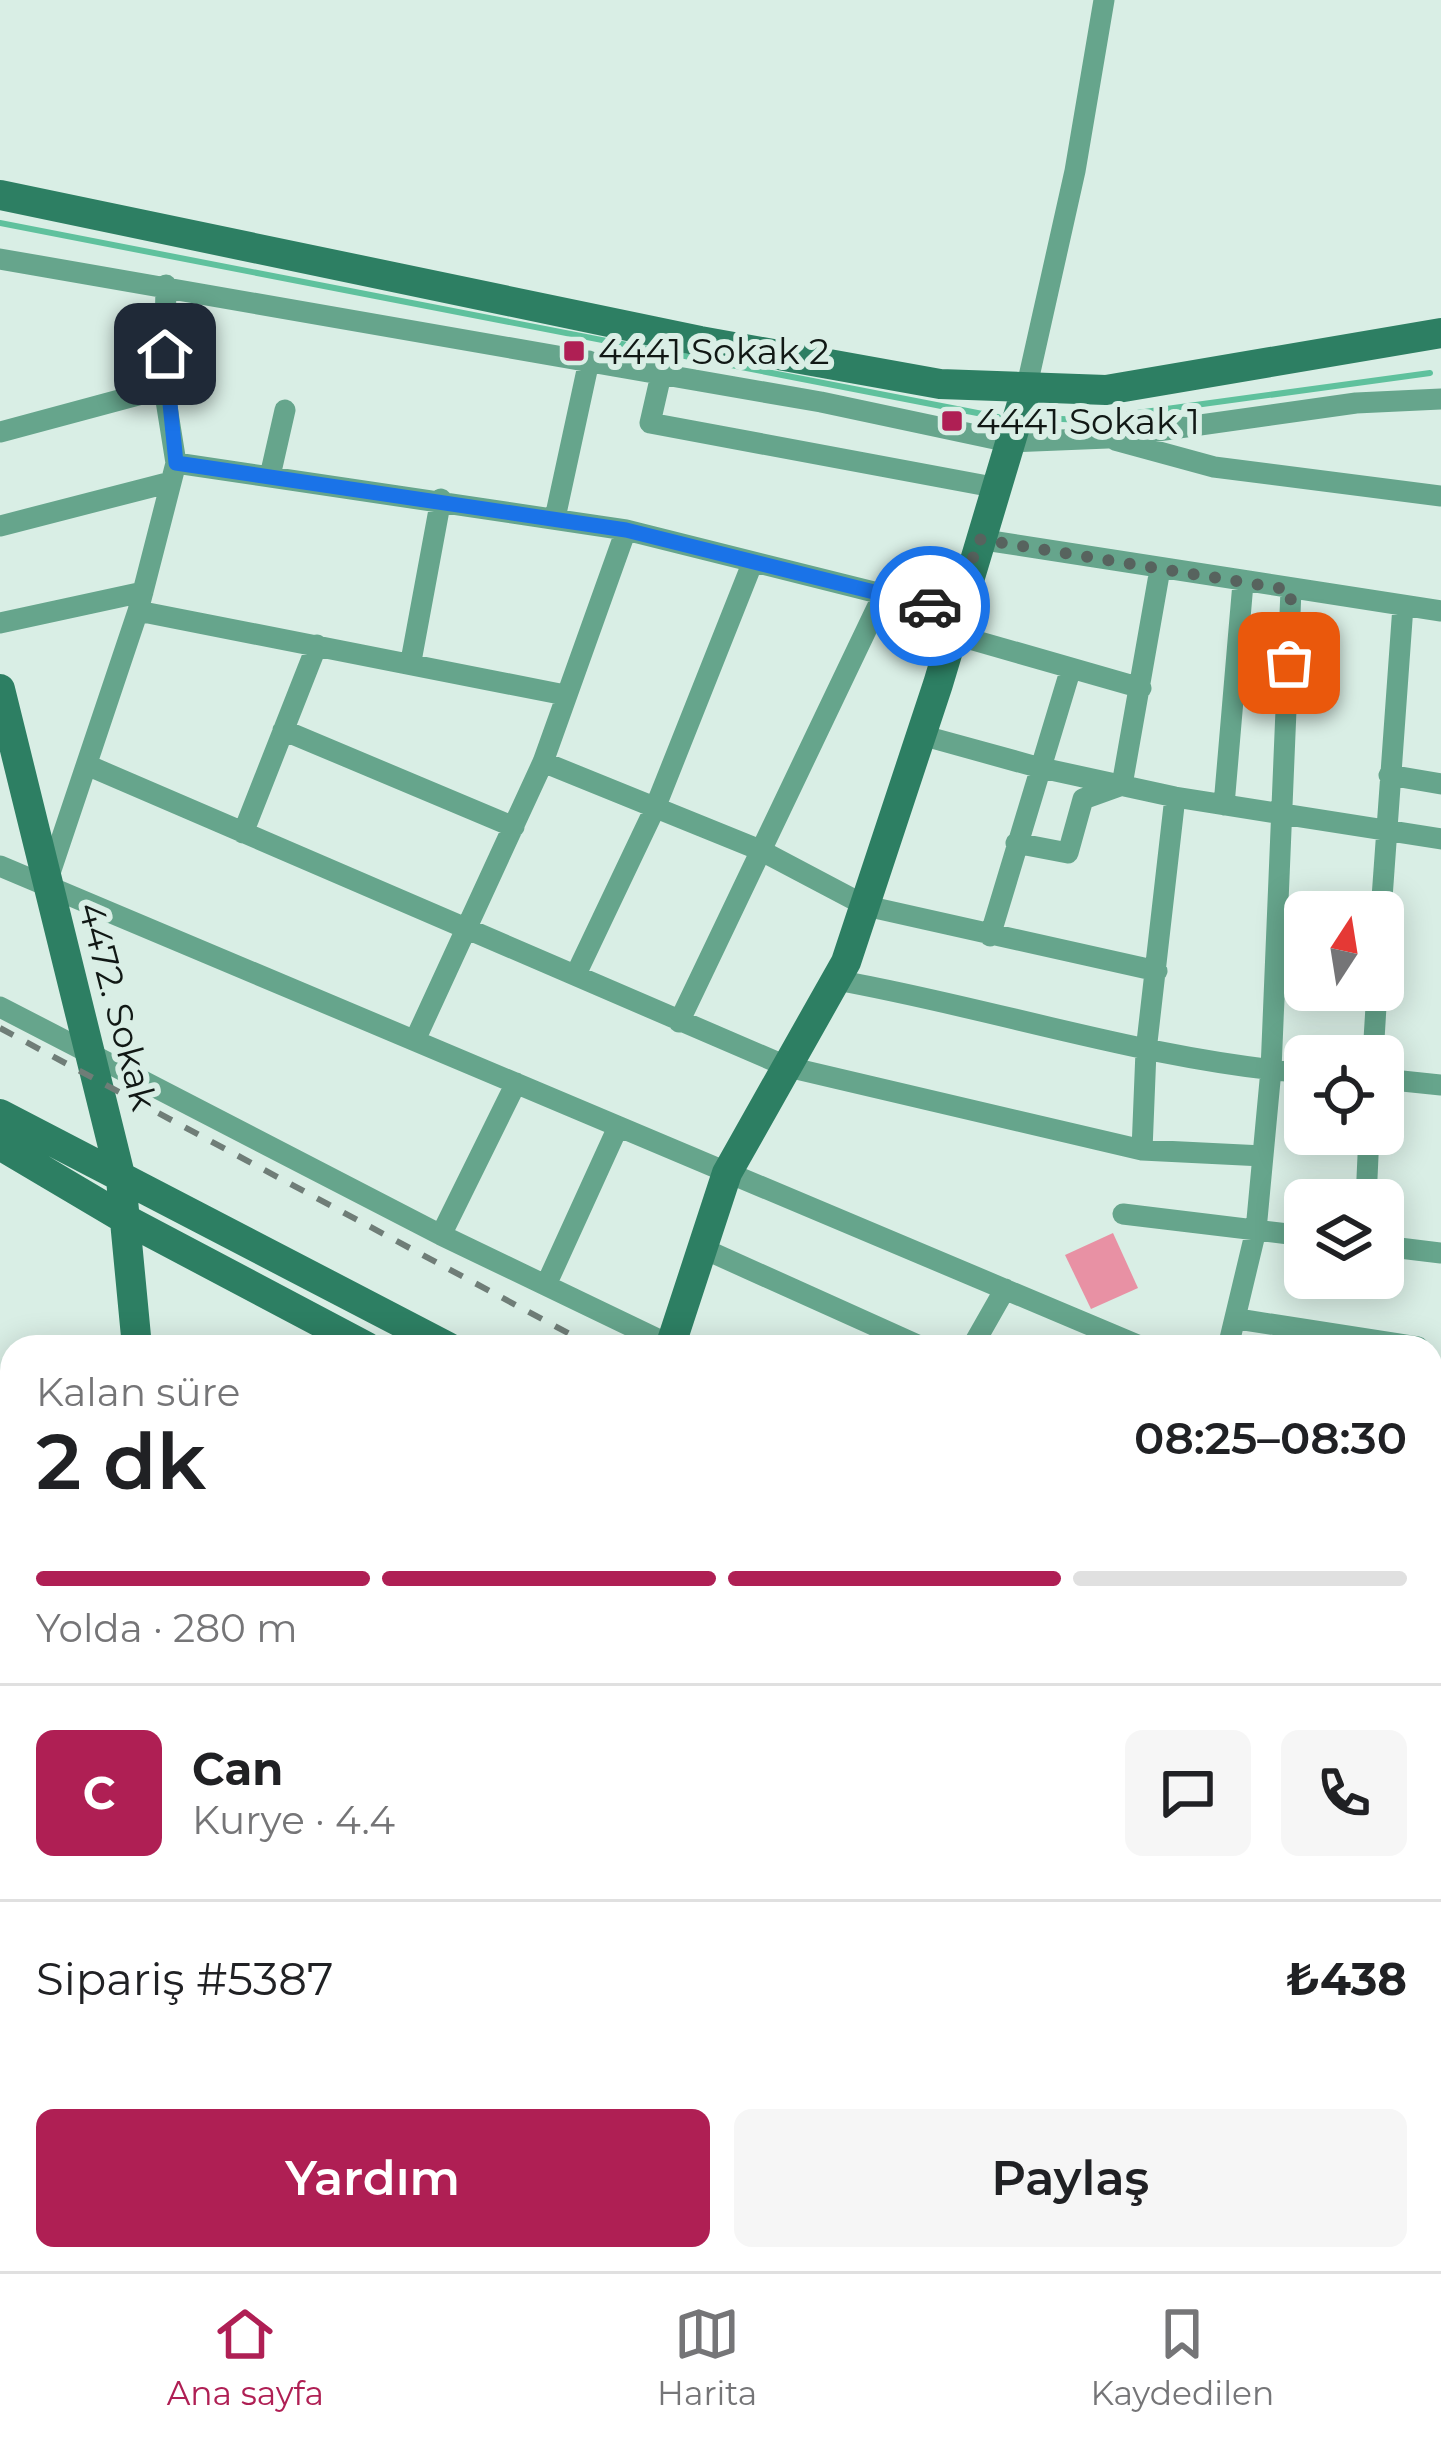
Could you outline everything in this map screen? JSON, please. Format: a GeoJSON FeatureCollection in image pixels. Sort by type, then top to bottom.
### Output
{"type":"FeatureCollection","features":[{"type":"Feature","properties":{"kind":"street"},"geometry":{"type":"LineString","coordinates":[[675,1335],[727,1173],[836,980],[866,906],[921,735],[1026,390],[1075,171],[1104,0]]}},
{"type":"Feature","properties":{"kind":"street"},"geometry":{"type":"LineString","coordinates":[[0,195],[822,364],[940,384],[1106,390],[1441,333]]}},
{"type":"Feature","properties":{"kind":"street"},"geometry":{"type":"LineString","coordinates":[[0,259],[166,284],[1009,442],[1108,439],[1356,403],[1441,399]]}},
{"type":"Feature","properties":{"kind":"street"},"geometry":{"type":"LineString","coordinates":[[46,885],[140,602],[173,472],[164,388],[166,284]]}},
{"type":"Feature","properties":{"kind":"street"},"geometry":{"type":"LineString","coordinates":[[555,518],[590,361]]}},
{"type":"Feature","properties":{"kind":"street"},"geometry":{"type":"LineString","coordinates":[[661,375],[650,423],[994,488]]}},
{"type":"Feature","properties":{"kind":"street"},"geometry":{"type":"LineString","coordinates":[[0,432],[164,388]]}},
{"type":"Feature","properties":{"kind":"street"},"geometry":{"type":"LineString","coordinates":[[270,476],[285,410]]}},
{"type":"Feature","properties":{"kind":"street"},"geometry":{"type":"LineString","coordinates":[[1108,439],[1214,467],[1441,496]]}},
{"type":"Feature","properties":{"kind":"street"},"geometry":{"type":"LineString","coordinates":[[0,526],[173,472],[270,476],[441,499],[626,530],[883,595],[1071,668],[1141,688]]}},
{"type":"Feature","properties":{"kind":"street"},"geometry":{"type":"LineString","coordinates":[[411,662],[441,499]]}},
{"type":"Feature","properties":{"kind":"street"},"geometry":{"type":"LineString","coordinates":[[415,1040],[543,762],[626,530]]}},
{"type":"Feature","properties":{"kind":"street"},"geometry":{"type":"LineString","coordinates":[[978,539],[1441,611]]}},
{"type":"Feature","properties":{"kind":"street"},"geometry":{"type":"LineString","coordinates":[[577,972],[655,808],[752,563]]}},
{"type":"Feature","properties":{"kind":"street"},"geometry":{"type":"LineString","coordinates":[[1122,785],[1160,569]]}},
{"type":"Feature","properties":{"kind":"street"},"geometry":{"type":"LineString","coordinates":[[1224,806],[1243,583]]}},
{"type":"Feature","properties":{"kind":"street"},"geometry":{"type":"LineString","coordinates":[[1232,1335],[1256,1230],[1271,1070],[1291,590]]}},
{"type":"Feature","properties":{"kind":"street"},"geometry":{"type":"LineString","coordinates":[[679,1022],[883,595]]}},
{"type":"Feature","properties":{"kind":"street"},"geometry":{"type":"LineString","coordinates":[[0,623],[140,602],[317,645],[565,695]]}},
{"type":"Feature","properties":{"kind":"street"},"geometry":{"type":"LineString","coordinates":[[1383,891],[1403,606]]}},
{"type":"Feature","properties":{"kind":"street"},"geometry":{"type":"LineString","coordinates":[[243,833],[317,645]]}},
{"type":"Feature","properties":{"kind":"street"},"geometry":{"type":"LineString","coordinates":[[990,936],[1037,767],[1071,668]]}},
{"type":"Feature","properties":{"kind":"street","name":"4472. Sokak"},"geometry":{"type":"LineString","coordinates":[[0,689],[121,1179],[136,1335]]}},
{"type":"Feature","properties":{"kind":"street"},"geometry":{"type":"LineString","coordinates":[[284,730],[514,826]]}},
{"type":"Feature","properties":{"kind":"street"},"geometry":{"type":"LineString","coordinates":[[921,735],[1175,797],[1441,839]]}},
{"type":"Feature","properties":{"kind":"street"},"geometry":{"type":"LineString","coordinates":[[543,762],[760,850],[866,906],[1157,971]]}},
{"type":"Feature","properties":{"kind":"street"},"geometry":{"type":"LineString","coordinates":[[87,765],[577,972],[679,1022],[788,1067],[1142,1150],[1263,1156]]}},
{"type":"Feature","properties":{"kind":"street"},"geometry":{"type":"LineString","coordinates":[[1388,775],[1441,784]]}},
{"type":"Feature","properties":{"kind":"street"},"geometry":{"type":"LineString","coordinates":[[1016,843],[1068,853],[1083,799],[1122,785]]}},
{"type":"Feature","properties":{"kind":"street"},"geometry":{"type":"LineString","coordinates":[[1142,1150],[1146,1051],[1175,797]]}},
{"type":"Feature","properties":{"kind":"street"},"geometry":{"type":"LineString","coordinates":[[0,866],[1005,1289],[1100,1335]]}},
{"type":"Feature","properties":{"kind":"street"},"geometry":{"type":"LineString","coordinates":[[836,980],[951,1000],[1146,1051],[1284,1071]]}},
{"type":"Feature","properties":{"kind":"street"},"geometry":{"type":"LineString","coordinates":[[0,1007],[441,1235],[646,1335]]}},
{"type":"Feature","properties":{"kind":"street"},"geometry":{"type":"LineString","coordinates":[[1404,1081],[1441,1084]]}},
{"type":"Feature","properties":{"kind":"street"},"geometry":{"type":"LineString","coordinates":[[441,1235],[516,1083]]}},
{"type":"Feature","properties":{"kind":"street"},"geometry":{"type":"LineString","coordinates":[[0,1114],[425,1335]]}},
{"type":"Feature","properties":{"kind":"street"},"geometry":{"type":"LineString","coordinates":[[546,1286],[618,1127]]}},
{"type":"Feature","properties":{"kind":"street"},"geometry":{"type":"LineString","coordinates":[[0,1145],[125,1220],[344,1335]]}},
{"type":"Feature","properties":{"kind":"street"},"geometry":{"type":"LineString","coordinates":[[1123,1214],[1284,1233]]}},
{"type":"Feature","properties":{"kind":"street"},"geometry":{"type":"LineString","coordinates":[[702,1248],[895,1335]]}},
{"type":"Feature","properties":{"kind":"street"},"geometry":{"type":"LineString","coordinates":[[1404,1249],[1441,1253]]}},
{"type":"Feature","properties":{"kind":"street"},"geometry":{"type":"LineString","coordinates":[[979,1335],[1005,1289]]}},
{"type":"Feature","properties":{"kind":"street"},"geometry":{"type":"LineString","coordinates":[[1238,1318],[1344,1335]]}},
{"type":"Feature","properties":{"kind":"building"},"geometry":{"type":"Polygon","coordinates":[[[1113,1233],[1138,1288],[1091,1309],[1065,1255],[1113,1233]]]}},
{"type":"Feature","properties":{"kind":"waterway"},"geometry":{"type":"LineString","coordinates":[[0,223],[998,417]]}},
{"type":"Feature","properties":{"kind":"waterway"},"geometry":{"type":"LineString","coordinates":[[1037,418],[1086,420],[1430,373]]}},
{"type":"Feature","properties":{"kind":"railway"},"geometry":{"type":"LineString","coordinates":[[0,1028],[572,1335]]}},
{"type":"Feature","properties":{"kind":"way so far"},"geometry":{"type":"LineString","coordinates":[[930,606],[958,613],[978,539],[1291,590],[1289,663]]}},
{"type":"Feature","properties":{"kind":"place","name":"4441 Sokak 2"},"geometry":{"type":"Point","coordinates":[574,351]}},
{"type":"Feature","properties":{"kind":"place","name":"4441 Sokak 1"},"geometry":{"type":"Point","coordinates":[952,421]}},
{"type":"Feature","properties":{"kind":"route"},"geometry":{"type":"LineString","coordinates":[[165,354],[164,388],[176,463],[626,530],[930,606]]}}]}
